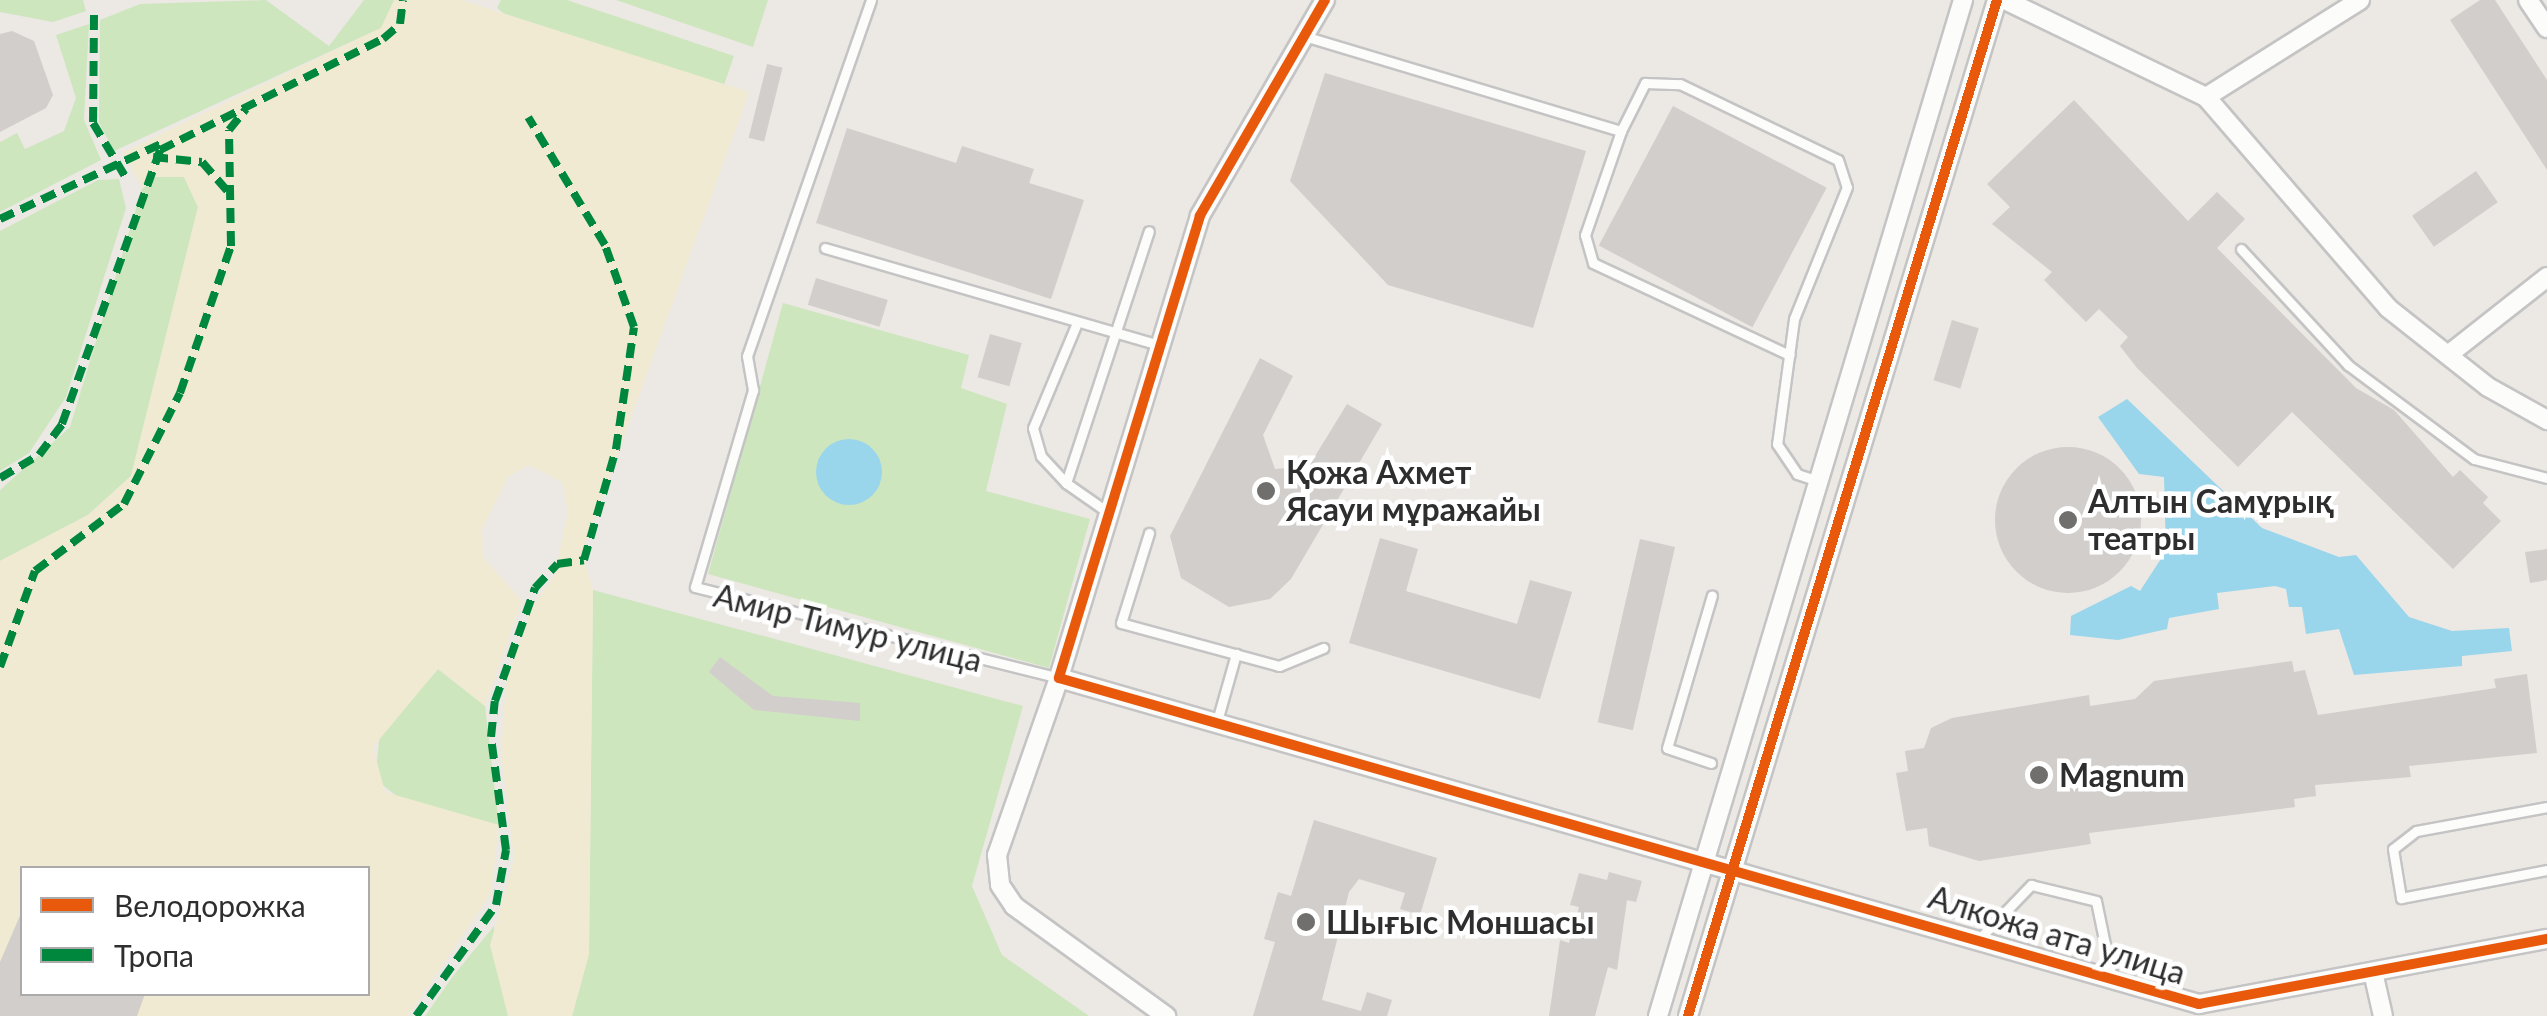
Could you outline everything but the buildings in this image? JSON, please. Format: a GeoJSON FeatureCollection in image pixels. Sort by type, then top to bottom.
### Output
{"type":"FeatureCollection","features":[{"type":"Feature","properties":{"kind":"street"},"geometry":{"type":"LineString","coordinates":[[1166,1016],[1014,906],[1000,885],[996,856],[1059,678],[1165,347],[1200,216],[1325,0]]}},
{"type":"Feature","properties":{"kind":"street"},"geometry":{"type":"LineString","coordinates":[[1658,1016],[1963,0]]}},
{"type":"Feature","properties":{"kind":"street"},"geometry":{"type":"LineString","coordinates":[[1688,1016],[1997,0]]}},
{"type":"Feature","properties":{"kind":"street"},"geometry":{"type":"LineString","coordinates":[[2005,0],[2206,98],[2388,308],[2448,356],[2547,420]]}},
{"type":"Feature","properties":{"kind":"street"},"geometry":{"type":"LineString","coordinates":[[2206,98],[2332,8],[2360,0]]}},
{"type":"Feature","properties":{"kind":"street"},"geometry":{"type":"LineString","coordinates":[[2528,0],[2547,28]]}},
{"type":"Feature","properties":{"kind":"street"},"geometry":{"type":"LineString","coordinates":[[2448,356],[2547,277]]}},
{"type":"Feature","properties":{"kind":"street","name":"Алкожа ата улица"},"geometry":{"type":"LineString","coordinates":[[1059,678],[1735,864],[2199,1004],[2547,939]]}},
{"type":"Feature","properties":{"kind":"street"},"geometry":{"type":"LineString","coordinates":[[2373,972],[2384,1016]]}},
{"type":"Feature","properties":{"kind":"lane","name":"Амир Тимур улица"},"geometry":{"type":"LineString","coordinates":[[871,0],[819,130],[747,356],[753,390],[695,587],[1059,678]]}},
{"type":"Feature","properties":{"kind":"lane"},"geometry":{"type":"LineString","coordinates":[[1304,36],[1622,131]]}},
{"type":"Feature","properties":{"kind":"lane"},"geometry":{"type":"LineString","coordinates":[[1789,355],[1593,264],[1585,235],[1638,92],[1657,80],[1838,160],[1847,187],[1789,355],[1777,444],[1797,474],[1819,481]]}},
{"type":"Feature","properties":{"kind":"lane"},"geometry":{"type":"LineString","coordinates":[[1066,483],[1149,231]]}},
{"type":"Feature","properties":{"kind":"lane"},"geometry":{"type":"LineString","coordinates":[[825,248],[1165,347]]}},
{"type":"Feature","properties":{"kind":"lane"},"geometry":{"type":"LineString","coordinates":[[2241,249],[2364,377],[2474,459],[2547,478]]}},
{"type":"Feature","properties":{"kind":"lane"},"geometry":{"type":"LineString","coordinates":[[1077,323],[1033,428],[1041,456],[1066,483],[1109,514]]}},
{"type":"Feature","properties":{"kind":"lane"},"geometry":{"type":"LineString","coordinates":[[1149,534],[1121,623],[1279,666],[1323,648]]}},
{"type":"Feature","properties":{"kind":"lane"},"geometry":{"type":"LineString","coordinates":[[1711,762],[1666,748],[1712,595]]}},
{"type":"Feature","properties":{"kind":"lane"},"geometry":{"type":"LineString","coordinates":[[1217,721],[1236,654]]}},
{"type":"Feature","properties":{"kind":"lane"},"geometry":{"type":"LineString","coordinates":[[2547,808],[2416,831],[2393,850],[2402,898],[2547,870]]}},
{"type":"Feature","properties":{"kind":"lane"},"geometry":{"type":"LineString","coordinates":[[1980,938],[2032,885],[2096,901],[2112,978]]}},
{"type":"Feature","properties":{"kind":"green space"},"geometry":{"type":"Polygon","coordinates":[[[0,0],[83,0],[86,11],[53,22],[0,12],[0,0]]]}},
{"type":"Feature","properties":{"kind":"green space"},"geometry":{"type":"Polygon","coordinates":[[[266,0],[329,46],[364,0],[394,0],[394,13],[381,28],[114,151],[99,123],[100,20],[140,4],[266,0]]]}},
{"type":"Feature","properties":{"kind":"green space"},"geometry":{"type":"Polygon","coordinates":[[[501,0],[567,0],[734,56],[724,85],[520,26],[497,8],[501,0]]]}},
{"type":"Feature","properties":{"kind":"green space"},"geometry":{"type":"Polygon","coordinates":[[[616,0],[768,0],[753,47],[616,0]]]}},
{"type":"Feature","properties":{"kind":"green space"},"geometry":{"type":"Polygon","coordinates":[[[89,24],[84,120],[101,160],[0,212],[0,142],[17,133],[25,149],[64,131],[76,98],[56,35],[89,24]]]}},
{"type":"Feature","properties":{"kind":"green space"},"geometry":{"type":"Polygon","coordinates":[[[155,177],[184,177],[198,207],[131,476],[88,515],[0,561],[0,490],[70,427],[142,189],[155,177]]]}},
{"type":"Feature","properties":{"kind":"green space"},"geometry":{"type":"Polygon","coordinates":[[[119,179],[126,208],[66,397],[29,453],[0,471],[0,231],[98,180],[119,179]]]}},
{"type":"Feature","properties":{"kind":"green space"},"geometry":{"type":"Polygon","coordinates":[[[783,303],[969,355],[961,388],[1007,404],[986,491],[1090,519],[1049,668],[708,574],[783,303]]]}},
{"type":"Feature","properties":{"kind":"green space"},"geometry":{"type":"Polygon","coordinates":[[[593,590],[1023,706],[972,886],[1002,955],[1089,1016],[572,1016],[589,954],[593,590]]]}},
{"type":"Feature","properties":{"kind":"green space"},"geometry":{"type":"Polygon","coordinates":[[[438,669],[485,706],[499,825],[404,802],[375,779],[380,732],[438,669]]]}},
{"type":"Feature","properties":{"kind":"green space"},"geometry":{"type":"Polygon","coordinates":[[[494,926],[508,1016],[425,1016],[453,976],[494,926]]]}},
{"type":"Feature","properties":{"kind":"sand"},"geometry":{"type":"Polygon","coordinates":[[[394,0],[462,0],[749,92],[582,553],[593,590],[589,954],[572,1016],[508,1016],[490,945],[514,859],[501,752],[506,682],[532,607],[555,574],[568,512],[562,482],[529,465],[509,476],[482,529],[483,557],[522,601],[485,706],[438,669],[373,747],[385,792],[499,825],[491,894],[408,1016],[0,1016],[0,561],[88,515],[131,476],[198,207],[184,177],[155,177],[142,189],[123,152],[381,28],[394,0]]]}},
{"type":"Feature","properties":{"kind":"water"},"geometry":{"type":"Polygon","coordinates":[[[2127,399],[2262,528],[2339,557],[2356,555],[2409,617],[2452,631],[2509,628],[2512,651],[2462,656],[2462,666],[2354,675],[2339,629],[2306,634],[2302,607],[2289,607],[2286,589],[2275,586],[2217,593],[2219,609],[2169,618],[2167,629],[2118,640],[2070,635],[2071,616],[2131,586],[2140,591],[2166,551],[2164,477],[2139,474],[2098,417],[2127,399]]]}},
{"type":"Feature","properties":{"kind":"water"},"geometry":{"type":"Polygon","coordinates":[[[849,439],[872,449],[882,472],[872,495],[849,505],[826,495],[816,472],[826,449],[849,439]]]}},
{"type":"Feature","properties":{"kind":"marked path"},"geometry":{"type":"LineString","coordinates":[[0,478],[39,455],[62,424],[160,150],[383,39],[400,24],[403,0]]}},
{"type":"Feature","properties":{"kind":"marked path"},"geometry":{"type":"LineString","coordinates":[[94,15],[93,123],[126,178]]}},
{"type":"Feature","properties":{"kind":"marked path"},"geometry":{"type":"LineString","coordinates":[[0,667],[35,571],[124,504],[180,393],[231,246],[229,130],[246,109]]}},
{"type":"Feature","properties":{"kind":"marked path"},"geometry":{"type":"LineString","coordinates":[[416,1016],[496,905],[506,850],[491,737],[495,701],[535,588],[557,564],[584,560],[616,449],[634,327],[605,245],[528,117]]}},
{"type":"Feature","properties":{"kind":"marked path"},"geometry":{"type":"LineString","coordinates":[[0,219],[163,143]]}},
{"type":"Feature","properties":{"kind":"marked path"},"geometry":{"type":"LineString","coordinates":[[153,157],[202,162],[231,195]]}},
{"type":"Feature","properties":{"kind":"cycle path"},"geometry":{"type":"LineString","coordinates":[[1325,0],[1200,216],[1059,678],[2199,1004],[2547,939]]}},
{"type":"Feature","properties":{"kind":"cycle path"},"geometry":{"type":"LineString","coordinates":[[1688,1016],[1997,0]]}},
{"type":"Feature","properties":{"kind":"place","name":"Қожа Ахмет Ясауи мұражайы"},"geometry":{"type":"Point","coordinates":[1266,491]}},
{"type":"Feature","properties":{"kind":"place","name":"Алтын Самұрық театры"},"geometry":{"type":"Point","coordinates":[2068,520]}},
{"type":"Feature","properties":{"kind":"place","name":"Magnum"},"geometry":{"type":"Point","coordinates":[2039,775]}},
{"type":"Feature","properties":{"kind":"place","name":"Шығыс Моншасы"},"geometry":{"type":"Point","coordinates":[1306,922]}}]}
